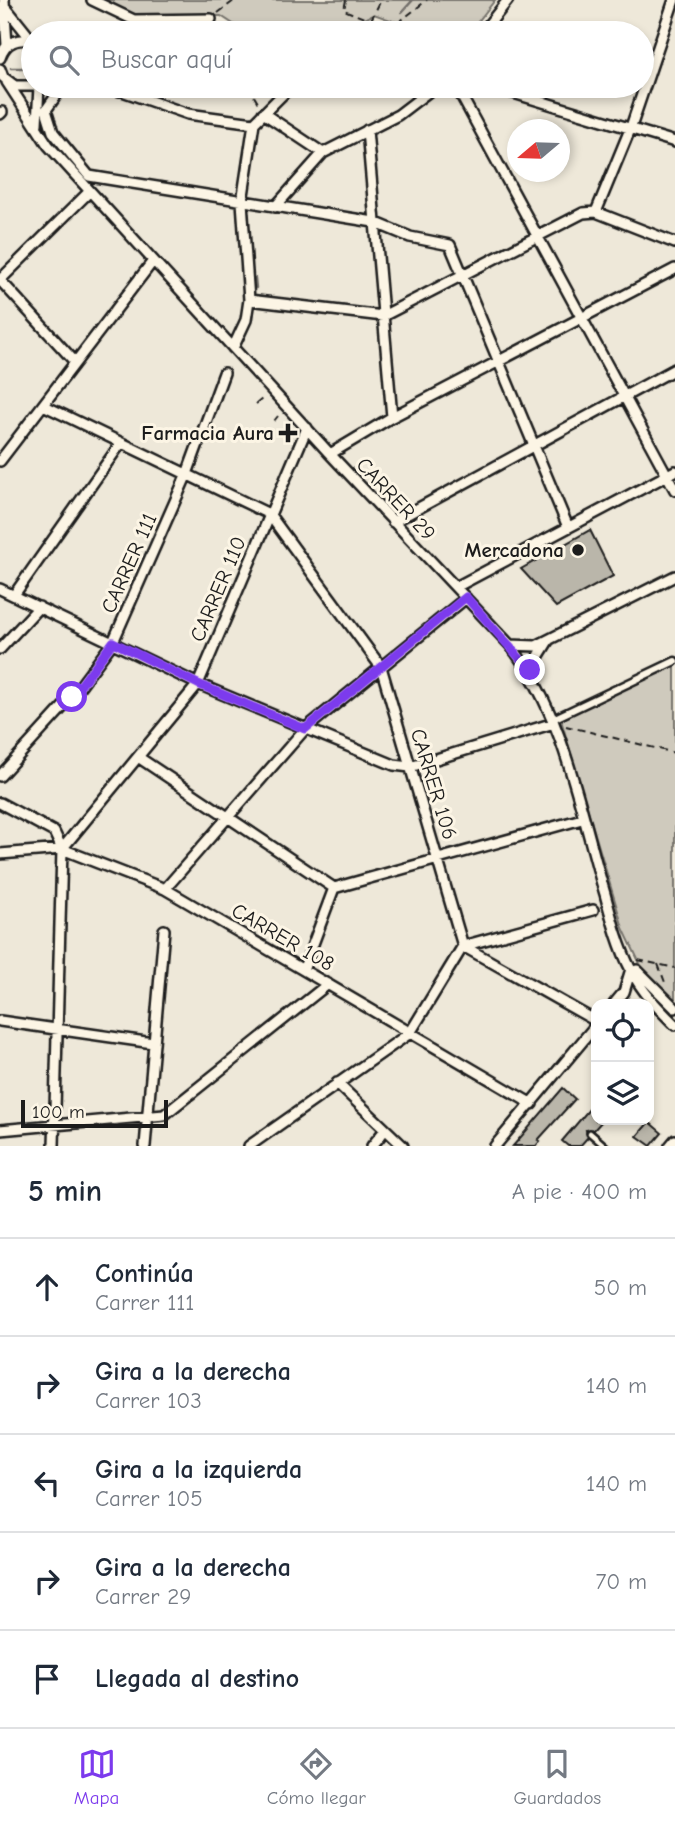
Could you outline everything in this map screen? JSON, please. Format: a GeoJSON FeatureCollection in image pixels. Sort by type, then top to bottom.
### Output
{"type":"FeatureCollection","features":[{"type":"Feature","properties":{"kind":"street"},"geometry":{"type":"LineString","coordinates":[[92,0],[134,20],[211,19]]}},
{"type":"Feature","properties":{"kind":"street"},"geometry":{"type":"LineString","coordinates":[[491,21],[508,0]]}},
{"type":"Feature","properties":{"kind":"street"},"geometry":{"type":"LineString","coordinates":[[654,59],[674,0]]}},
{"type":"Feature","properties":{"kind":"street"},"geometry":{"type":"LineString","coordinates":[[5,4],[21,25]]}},
{"type":"Feature","properties":{"kind":"street"},"geometry":{"type":"LineString","coordinates":[[2,52],[5,4]]}},
{"type":"Feature","properties":{"kind":"street"},"geometry":{"type":"LineString","coordinates":[[2,52],[21,39]]}},
{"type":"Feature","properties":{"kind":"street"},"geometry":{"type":"LineString","coordinates":[[3,76],[21,87]]}},
{"type":"Feature","properties":{"kind":"street","name":"CARRER 29"},"geometry":{"type":"LineString","coordinates":[[3,76],[48,145],[330,454],[466,597],[530,670],[554,721],[631,969],[644,991],[675,1024]]}},
{"type":"Feature","properties":{"kind":"street"},"geometry":{"type":"LineString","coordinates":[[36,98],[37,126]]}},
{"type":"Feature","properties":{"kind":"street"},"geometry":{"type":"LineString","coordinates":[[54,98],[46,110],[53,132],[89,176],[374,222],[410,237],[450,245],[465,275],[568,527]]}},
{"type":"Feature","properties":{"kind":"street"},"geometry":{"type":"LineString","coordinates":[[144,98],[188,114],[254,123]]}},
{"type":"Feature","properties":{"kind":"street"},"geometry":{"type":"LineString","coordinates":[[233,348],[246,320],[250,300],[242,202],[254,123],[279,98]]}},
{"type":"Feature","properties":{"kind":"street"},"geometry":{"type":"LineString","coordinates":[[275,207],[323,153],[398,115],[420,98]]}},
{"type":"Feature","properties":{"kind":"street"},"geometry":{"type":"LineString","coordinates":[[463,98],[623,396],[671,474],[675,490]]}},
{"type":"Feature","properties":{"kind":"street"},"geometry":{"type":"LineString","coordinates":[[531,98],[675,142]]}},
{"type":"Feature","properties":{"kind":"street"},"geometry":{"type":"LineString","coordinates":[[596,212],[641,98]]}},
{"type":"Feature","properties":{"kind":"street"},"geometry":{"type":"LineString","coordinates":[[263,113],[323,153]]}},
{"type":"Feature","properties":{"kind":"street"},"geometry":{"type":"LineString","coordinates":[[367,130],[392,417]]}},
{"type":"Feature","properties":{"kind":"street"},"geometry":{"type":"LineString","coordinates":[[75,362],[0,280],[90,191]]}},
{"type":"Feature","properties":{"kind":"street"},"geometry":{"type":"LineString","coordinates":[[250,300],[383,316],[583,213],[596,212],[675,243]]}},
{"type":"Feature","properties":{"kind":"street"},"geometry":{"type":"LineString","coordinates":[[0,461],[153,261]]}},
{"type":"Feature","properties":{"kind":"street"},"geometry":{"type":"LineString","coordinates":[[330,454],[392,417],[675,269]]}},
{"type":"Feature","properties":{"kind":"street"},"geometry":{"type":"LineString","coordinates":[[393,522],[675,369]]}},
{"type":"Feature","properties":{"kind":"street","name":"CARRER 111"},"geometry":{"type":"LineString","coordinates":[[0,776],[72,697],[113,642],[187,474],[224,373]]}},
{"type":"Feature","properties":{"kind":"street"},"geometry":{"type":"LineString","coordinates":[[43,405],[269,514]]}},
{"type":"Feature","properties":{"kind":"street","name":"CARRER 110"},"geometry":{"type":"LineString","coordinates":[[62,849],[198,684],[307,428]]}},
{"type":"Feature","properties":{"kind":"street"},"geometry":{"type":"LineString","coordinates":[[14,595],[121,443]]}},
{"type":"Feature","properties":{"kind":"street"},"geometry":{"type":"LineString","coordinates":[[456,587],[671,474]]}},
{"type":"Feature","properties":{"kind":"street","name":"CARRER 106"},"geometry":{"type":"LineString","coordinates":[[269,514],[381,667],[463,946]]}},
{"type":"Feature","properties":{"kind":"street"},"geometry":{"type":"LineString","coordinates":[[510,645],[536,646],[675,576]]}},
{"type":"Feature","properties":{"kind":"street"},"geometry":{"type":"LineString","coordinates":[[0,589],[198,684],[394,765],[410,767],[554,721],[675,662]]}},
{"type":"Feature","properties":{"kind":"street"},"geometry":{"type":"LineString","coordinates":[[165,889],[305,729],[466,597]]}},
{"type":"Feature","properties":{"kind":"street"},"geometry":{"type":"LineString","coordinates":[[0,649],[39,607]]}},
{"type":"Feature","properties":{"kind":"street"},"geometry":{"type":"LineString","coordinates":[[530,670],[549,640]]}},
{"type":"Feature","properties":{"kind":"street"},"geometry":{"type":"LineString","coordinates":[[138,757],[334,888],[582,818]]}},
{"type":"Feature","properties":{"kind":"street"},"geometry":{"type":"LineString","coordinates":[[0,803],[54,832],[62,849],[54,1146]]}},
{"type":"Feature","properties":{"kind":"street","name":"CARRER 108"},"geometry":{"type":"LineString","coordinates":[[0,853],[62,849],[165,889],[532,1104]]}},
{"type":"Feature","properties":{"kind":"street"},"geometry":{"type":"LineString","coordinates":[[304,968],[334,888]]}},
{"type":"Feature","properties":{"kind":"street"},"geometry":{"type":"LineString","coordinates":[[249,1146],[410,1033],[463,946],[593,910]]}},
{"type":"Feature","properties":{"kind":"street"},"geometry":{"type":"LineString","coordinates":[[145,1146],[164,930]]}},
{"type":"Feature","properties":{"kind":"street"},"geometry":{"type":"LineString","coordinates":[[463,946],[591,1020]]}},
{"type":"Feature","properties":{"kind":"street","name":"CARRER 29"},"geometry":{"type":"LineString","coordinates":[[626,955],[646,981],[675,1008]]}},
{"type":"Feature","properties":{"kind":"street"},"geometry":{"type":"LineString","coordinates":[[618,999],[624,992],[631,969]]}},
{"type":"Feature","properties":{"kind":"street"},"geometry":{"type":"LineString","coordinates":[[0,1130],[164,1115],[328,984]]}},
{"type":"Feature","properties":{"kind":"street"},"geometry":{"type":"LineString","coordinates":[[624,992],[644,991]]}},
{"type":"Feature","properties":{"kind":"street"},"geometry":{"type":"LineString","coordinates":[[0,1021],[153,1043]]}},
{"type":"Feature","properties":{"kind":"street"},"geometry":{"type":"LineString","coordinates":[[495,1146],[591,1029]]}},
{"type":"Feature","properties":{"kind":"street"},"geometry":{"type":"LineString","coordinates":[[337,1083],[403,1146]]}},
{"type":"Feature","properties":{"kind":"street"},"geometry":{"type":"LineString","coordinates":[[372,1146],[385,1130]]}},
{"type":"Feature","properties":{"kind":"street"},"geometry":{"type":"LineString","coordinates":[[670,1146],[675,1140]]}},
{"type":"Feature","properties":{"kind":"lane"},"geometry":{"type":"LineString","coordinates":[[590,1133],[605,1146]]}},
{"type":"Feature","properties":{"kind":"path"},"geometry":{"type":"LineString","coordinates":[[211,19],[235,0]]}},
{"type":"Feature","properties":{"kind":"path"},"geometry":{"type":"LineString","coordinates":[[346,0],[344,10],[371,20],[381,0]]}},
{"type":"Feature","properties":{"kind":"path"},"geometry":{"type":"LineString","coordinates":[[405,21],[427,0]]}},
{"type":"Feature","properties":{"kind":"path"},"geometry":{"type":"LineString","coordinates":[[255,98],[263,113]]}},
{"type":"Feature","properties":{"kind":"path"},"geometry":{"type":"LineString","coordinates":[[256,404],[262,399]]}},
{"type":"Feature","properties":{"kind":"path"},"geometry":{"type":"LineString","coordinates":[[274,421],[278,416]]}},
{"type":"Feature","properties":{"kind":"path"},"geometry":{"type":"LineString","coordinates":[[554,721],[675,753]]}},
{"type":"Feature","properties":{"kind":"path"},"geometry":{"type":"LineString","coordinates":[[638,960],[675,968]]}},
{"type":"Feature","properties":{"kind":"path"},"geometry":{"type":"LineString","coordinates":[[658,964],[666,985]]}},
{"type":"Feature","properties":{"kind":"shaded area"},"geometry":{"type":"Polygon","coordinates":[[[101,0],[495,0],[478,21],[393,21],[374,14],[361,21],[229,21],[221,16],[131,14],[101,0]]]}},
{"type":"Feature","properties":{"kind":"shaded area"},"geometry":{"type":"Polygon","coordinates":[[[675,663],[675,1003],[641,966],[623,928],[561,720],[675,663]]]}},
{"type":"Feature","properties":{"kind":"building","name":"Mercadona"},"geometry":{"type":"Polygon","coordinates":[[[590,530],[613,576],[556,607],[521,569],[590,530]]]}},
{"type":"Feature","properties":{"kind":"building"},"geometry":{"type":"Polygon","coordinates":[[[563,1088],[575,1099],[538,1140],[540,1141],[536,1146],[513,1146],[563,1088]]]}},
{"type":"Feature","properties":{"kind":"building"},"geometry":{"type":"Polygon","coordinates":[[[591,1107],[591,1125],[598,1125],[594,1130],[586,1130],[588,1137],[580,1146],[568,1146],[562,1141],[591,1107]]]}},
{"type":"Feature","properties":{"kind":"building"},"geometry":{"type":"Polygon","coordinates":[[[646,1125],[653,1125],[662,1133],[651,1146],[637,1136],[646,1125]]]}},
{"type":"Feature","properties":{"kind":"waterway"},"geometry":{"type":"LineString","coordinates":[[402,12],[413,0]]}},
{"type":"Feature","properties":{"kind":"waterway"},"geometry":{"type":"LineString","coordinates":[[11,68],[21,68]]}},
{"type":"Feature","properties":{"kind":"waterway"},"geometry":{"type":"LineString","coordinates":[[255,278],[256,288]]}},
{"type":"Feature","properties":{"kind":"place","name":"Farmacia Aura"},"geometry":{"type":"Point","coordinates":[288,433]}},
{"type":"Feature","properties":{"kind":"place","name":"Mercadona"},"geometry":{"type":"Point","coordinates":[578,550]}},
{"type":"Feature","properties":{"kind":"route"},"geometry":{"type":"LineString","coordinates":[[72,697],[113,642],[198,684],[305,729],[466,597],[530,670]]}}]}
